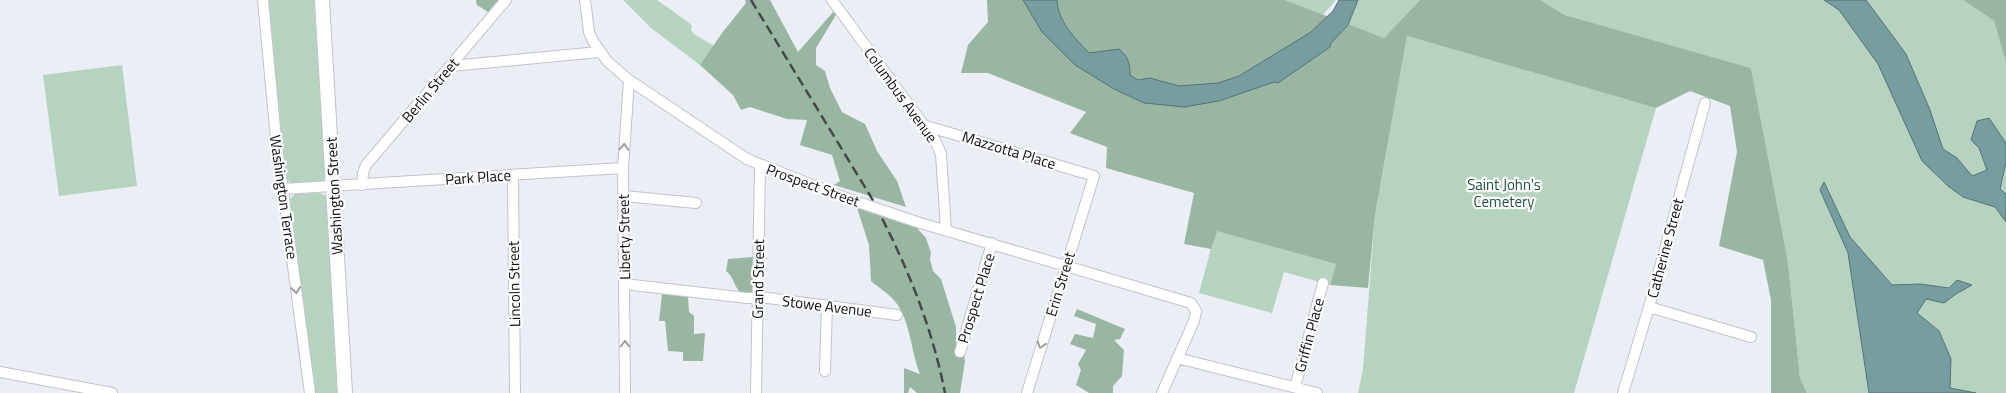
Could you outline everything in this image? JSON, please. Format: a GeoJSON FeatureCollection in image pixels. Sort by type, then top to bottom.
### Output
{"type":"FeatureCollection","features":[{"type":"Feature","properties":{"kind":"highway","name":"Washington Street"},"geometry":{"type":"LineString","coordinates":[[322,0],[345,393]]}},
{"type":"Feature","properties":{"kind":"street","name":"Washington Terrace"},"geometry":{"type":"LineString","coordinates":[[264,0],[275,130],[310,393]]}},
{"type":"Feature","properties":{"kind":"street","name":"Berlin Street"},"geometry":{"type":"LineString","coordinates":[[362,184],[362,173],[366,165],[506,0]]}},
{"type":"Feature","properties":{"kind":"street"},"geometry":{"type":"LineString","coordinates":[[450,66],[599,52],[589,32],[585,0]]}},
{"type":"Feature","properties":{"kind":"street","name":"Columbus Avenue"},"geometry":{"type":"LineString","coordinates":[[832,0],[936,142],[941,154],[946,230]]}},
{"type":"Feature","properties":{"kind":"street","name":"Prospect Street"},"geometry":{"type":"LineString","coordinates":[[599,52],[629,80],[728,148],[760,166],[917,222],[1191,303],[1195,309],[1194,321],[1178,358]]}},
{"type":"Feature","properties":{"kind":"street","name":"Liberty Street"},"geometry":{"type":"LineString","coordinates":[[625,393],[623,168],[629,80]]}},
{"type":"Feature","properties":{"kind":"street","name":"Catherine Street"},"geometry":{"type":"LineString","coordinates":[[1623,393],[1650,308],[1705,102]]}},
{"type":"Feature","properties":{"kind":"street","name":"Mazzotta Place"},"geometry":{"type":"LineString","coordinates":[[923,125],[1094,176]]}},
{"type":"Feature","properties":{"kind":"street","name":"Grand Street"},"geometry":{"type":"LineString","coordinates":[[756,393],[760,166]]}},
{"type":"Feature","properties":{"kind":"street","name":"Park Place"},"geometry":{"type":"LineString","coordinates":[[283,189],[623,168]]}},
{"type":"Feature","properties":{"kind":"street","name":"Lincoln Street"},"geometry":{"type":"LineString","coordinates":[[513,175],[515,393]]}},
{"type":"Feature","properties":{"kind":"street","name":"Erin Street"},"geometry":{"type":"LineString","coordinates":[[1027,393],[1094,176]]}},
{"type":"Feature","properties":{"kind":"street"},"geometry":{"type":"LineString","coordinates":[[624,196],[696,203]]}},
{"type":"Feature","properties":{"kind":"street","name":"Prospect Place"},"geometry":{"type":"LineString","coordinates":[[960,352],[992,243]]}},
{"type":"Feature","properties":{"kind":"street","name":"Griffin Place"},"geometry":{"type":"LineString","coordinates":[[1294,387],[1323,283]]}},
{"type":"Feature","properties":{"kind":"street","name":"Stowe Avenue"},"geometry":{"type":"LineString","coordinates":[[624,284],[827,305],[897,315]]}},
{"type":"Feature","properties":{"kind":"street"},"geometry":{"type":"LineString","coordinates":[[825,371],[827,305]]}},
{"type":"Feature","properties":{"kind":"street"},"geometry":{"type":"LineString","coordinates":[[1650,308],[1751,337]]}},
{"type":"Feature","properties":{"kind":"street"},"geometry":{"type":"LineString","coordinates":[[1162,393],[1178,358],[1317,393]]}},
{"type":"Feature","properties":{"kind":"street"},"geometry":{"type":"LineString","coordinates":[[0,372],[56,388],[112,393]]}},
{"type":"Feature","properties":{"kind":"green space"},"geometry":{"type":"Polygon","coordinates":[[[268,0],[314,0],[326,176],[320,183],[292,184],[286,179],[268,0]]]}},
{"type":"Feature","properties":{"kind":"green space"},"geometry":{"type":"Polygon","coordinates":[[[476,0],[498,0],[488,12],[477,5],[476,0]]]}},
{"type":"Feature","properties":{"kind":"green space"},"geometry":{"type":"Polygon","coordinates":[[[623,0],[657,0],[688,22],[692,26],[691,30],[694,34],[714,46],[700,65],[651,28],[623,0]]]}},
{"type":"Feature","properties":{"kind":"green space"},"geometry":{"type":"Polygon","coordinates":[[[745,0],[770,0],[798,52],[834,11],[836,15],[816,48],[816,65],[825,71],[830,88],[842,112],[865,124],[877,151],[897,181],[906,207],[834,185],[840,181],[832,155],[800,145],[807,120],[787,119],[750,107],[741,110],[733,95],[700,65],[746,3],[745,0]]]}},
{"type":"Feature","properties":{"kind":"green space"},"geometry":{"type":"Polygon","coordinates":[[[987,0],[1285,0],[1384,38],[1420,0],[1540,0],[1565,15],[1751,68],[1788,262],[1800,378],[1807,393],[1771,393],[1771,300],[1763,260],[1719,246],[1737,152],[1730,106],[1690,91],[1656,108],[1407,36],[1375,215],[1368,288],[1330,285],[1336,264],[1217,231],[1211,249],[1184,244],[1194,193],[1106,168],[1107,147],[1070,133],[1086,112],[988,73],[961,73],[968,45],[988,22],[987,0]]]}},
{"type":"Feature","properties":{"kind":"green space"},"geometry":{"type":"Polygon","coordinates":[[[1285,0],[1336,0],[1323,15],[1285,0]]]}},
{"type":"Feature","properties":{"kind":"green space"},"geometry":{"type":"Polygon","coordinates":[[[1358,0],[1420,0],[1384,38],[1348,25],[1358,0]]]}},
{"type":"Feature","properties":{"kind":"green space"},"geometry":{"type":"Polygon","coordinates":[[[1540,0],[1963,0],[1994,21],[2006,63],[2006,393],[1807,393],[1800,378],[1788,262],[1751,68],[1565,15],[1540,0]]]}},
{"type":"Feature","properties":{"kind":"green space"},"geometry":{"type":"Polygon","coordinates":[[[1963,0],[2006,0],[2006,63],[1994,21],[1963,0]]]}},
{"type":"Feature","properties":{"kind":"green space","name":"Saint John's Cemetery"},"geometry":{"type":"Polygon","coordinates":[[[1407,36],[1656,108],[1574,393],[1358,393],[1363,369],[1375,215],[1407,36]]]}},
{"type":"Feature","properties":{"kind":"green space"},"geometry":{"type":"Polygon","coordinates":[[[122,65],[137,186],[59,196],[43,75],[122,65]]]}},
{"type":"Feature","properties":{"kind":"green space"},"geometry":{"type":"Polygon","coordinates":[[[320,193],[326,196],[327,199],[337,393],[314,393],[290,199],[295,194],[320,193]]]}},
{"type":"Feature","properties":{"kind":"green space"},"geometry":{"type":"Polygon","coordinates":[[[857,208],[917,228],[926,238],[931,253],[930,259],[933,271],[941,279],[956,327],[956,350],[964,354],[965,361],[960,393],[917,393],[910,387],[908,393],[904,393],[904,368],[920,374],[902,312],[892,298],[871,281],[869,245],[857,208]]]}},
{"type":"Feature","properties":{"kind":"green space"},"geometry":{"type":"Polygon","coordinates":[[[1216,230],[1336,264],[1330,285],[1284,272],[1272,313],[1199,293],[1216,230]]]}},
{"type":"Feature","properties":{"kind":"green space"},"geometry":{"type":"Polygon","coordinates":[[[753,257],[752,293],[740,292],[726,271],[728,259],[753,257]]]}},
{"type":"Feature","properties":{"kind":"green space"},"geometry":{"type":"Polygon","coordinates":[[[662,294],[688,297],[689,312],[694,316],[694,334],[705,333],[703,361],[683,361],[683,352],[668,351],[665,321],[659,321],[662,294]]]}},
{"type":"Feature","properties":{"kind":"green space"},"geometry":{"type":"Polygon","coordinates":[[[1077,309],[1125,329],[1120,339],[1114,340],[1124,350],[1122,376],[1113,386],[1113,393],[1089,393],[1076,385],[1081,370],[1078,364],[1086,350],[1070,344],[1075,334],[1093,338],[1096,324],[1074,316],[1077,309]]]}},
{"type":"Feature","properties":{"kind":"water"},"geometry":{"type":"Polygon","coordinates":[[[1023,0],[1057,0],[1060,15],[1064,22],[1089,53],[1119,49],[1128,60],[1130,75],[1138,80],[1150,78],[1179,86],[1218,83],[1239,76],[1311,32],[1333,11],[1339,0],[1358,0],[1348,25],[1331,43],[1330,47],[1278,83],[1274,82],[1219,101],[1184,107],[1144,103],[1114,89],[1075,65],[1042,32],[1023,0]]]}},
{"type":"Feature","properties":{"kind":"water"},"geometry":{"type":"Polygon","coordinates":[[[1824,0],[1866,0],[1906,54],[1930,110],[1943,149],[1957,158],[1972,176],[1987,170],[1979,148],[1971,140],[1977,121],[1989,118],[2006,143],[2006,162],[2000,189],[2006,194],[2006,222],[1995,207],[1963,197],[1948,186],[1922,161],[1878,64],[1839,10],[1824,0]]]}},
{"type":"Feature","properties":{"kind":"water"},"geometry":{"type":"Polygon","coordinates":[[[1824,182],[1850,237],[1892,285],[1920,284],[1949,288],[1957,280],[1972,285],[1944,303],[1926,299],[1917,313],[1939,331],[1951,359],[1950,388],[1976,393],[1869,393],[1848,253],[1820,190],[1824,182]]]}},
{"type":"Feature","properties":{"kind":"railway"},"geometry":{"type":"LineString","coordinates":[[751,0],[871,197],[895,245],[916,292],[932,341],[945,393]]}}]}
